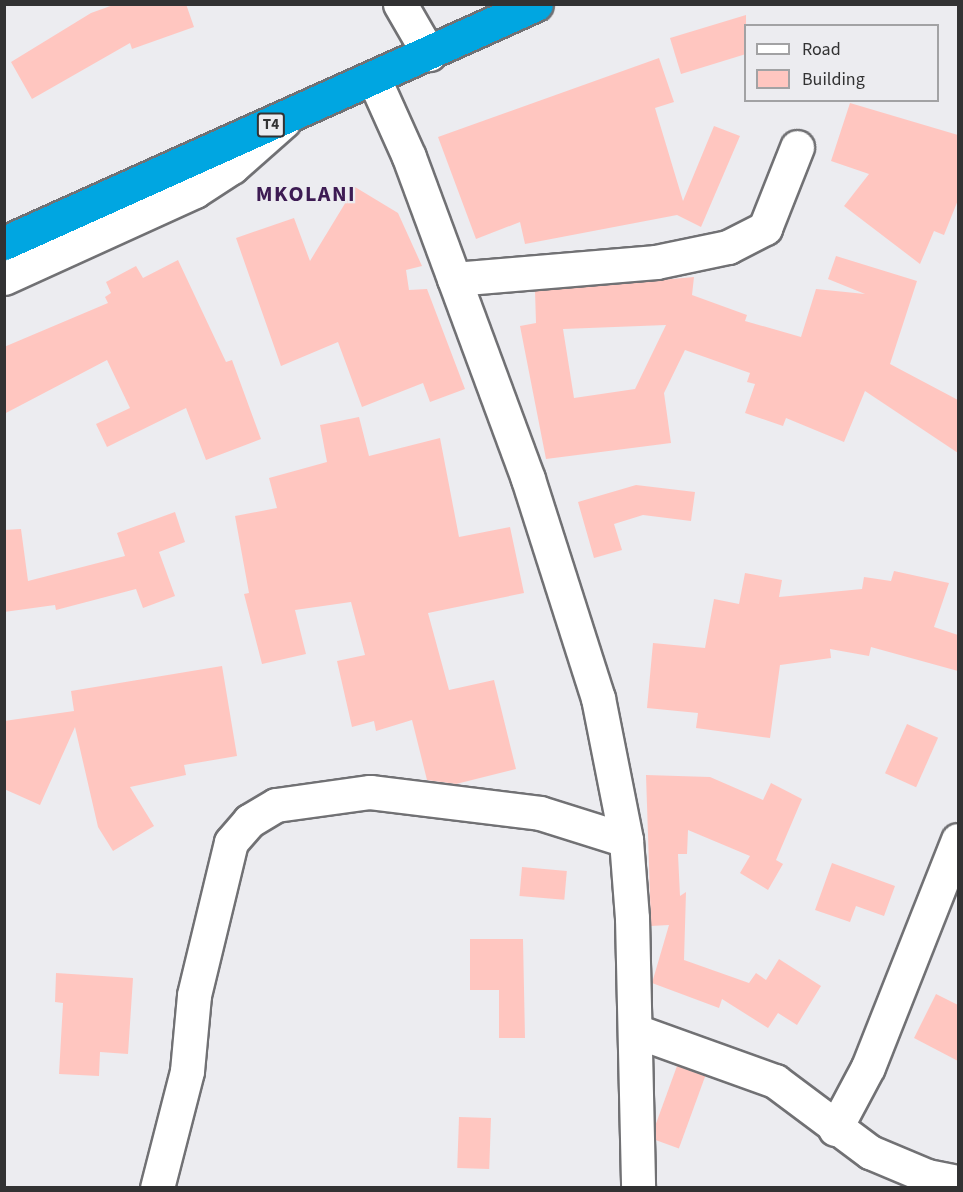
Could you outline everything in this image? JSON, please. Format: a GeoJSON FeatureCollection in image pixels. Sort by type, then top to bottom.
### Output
{"type":"FeatureCollection","features":[{"type":"Feature","properties":{"kind":"highway","name":"T4"},"geometry":{"type":"LineString","coordinates":[[4,243],[374,79],[536,4]]}},
{"type":"Feature","properties":{"kind":"street"},"geometry":{"type":"LineString","coordinates":[[399,4],[429,54]]}},
{"type":"Feature","properties":{"kind":"street"},"geometry":{"type":"LineString","coordinates":[[374,79],[454,279],[528,478],[598,698],[626,840],[636,1031],[638,1188]]}},
{"type":"Feature","properties":{"kind":"street"},"geometry":{"type":"LineString","coordinates":[[4,278],[195,191],[232,167],[287,118]]}},
{"type":"Feature","properties":{"kind":"street"},"geometry":{"type":"LineString","coordinates":[[454,279],[656,262],[728,247],[765,228],[797,147]]}},
{"type":"Feature","properties":{"kind":"street"},"geometry":{"type":"LineString","coordinates":[[156,1188],[187,1071],[194,995],[231,842],[249,821],[276,805],[370,792],[540,813],[626,840]]}},
{"type":"Feature","properties":{"kind":"street"},"geometry":{"type":"LineString","coordinates":[[835,1130],[868,1067],[958,840]]}},
{"type":"Feature","properties":{"kind":"street"},"geometry":{"type":"LineString","coordinates":[[636,1031],[775,1081],[835,1130],[879,1156],[958,1182]]}},
{"type":"Feature","properties":{"kind":"building"},"geometry":{"type":"Polygon","coordinates":[[[116,4],[186,4],[194,27],[132,49],[130,43],[32,99],[11,62],[91,13],[116,4]]]}},
{"type":"Feature","properties":{"kind":"building"},"geometry":{"type":"Polygon","coordinates":[[[746,15],[744,55],[681,74],[670,38],[746,15]]]}},
{"type":"Feature","properties":{"kind":"building"},"geometry":{"type":"Polygon","coordinates":[[[659,58],[674,102],[655,108],[683,201],[714,126],[740,136],[701,227],[677,215],[525,244],[520,222],[476,239],[438,137],[659,58]]]}},
{"type":"Feature","properties":{"kind":"building"},"geometry":{"type":"Polygon","coordinates":[[[850,103],[958,135],[958,200],[944,235],[934,231],[920,264],[844,206],[869,174],[831,161],[850,103]]]}},
{"type":"Feature","properties":{"kind":"building"},"geometry":{"type":"Polygon","coordinates":[[[355,187],[398,213],[422,266],[406,270],[409,290],[427,289],[465,389],[430,402],[423,383],[362,407],[338,342],[281,366],[236,238],[294,218],[310,261],[355,187]]]}},
{"type":"Feature","properties":{"kind":"building"},"geometry":{"type":"Polygon","coordinates":[[[836,256],[917,281],[890,364],[958,400],[958,453],[865,391],[844,442],[786,418],[783,426],[745,413],[755,384],[747,382],[750,373],[685,350],[664,393],[671,443],[546,459],[520,326],[536,323],[535,291],[694,277],[692,295],[747,315],[745,321],[801,337],[816,289],[865,294],[828,279],[836,256]],[[666,325],[563,329],[574,398],[635,389],[666,325]]]}},
{"type":"Feature","properties":{"kind":"building"},"geometry":{"type":"Polygon","coordinates":[[[178,260],[226,362],[232,360],[261,439],[206,460],[186,408],[107,447],[96,424],[130,408],[107,360],[4,414],[4,347],[108,303],[105,297],[111,293],[106,282],[136,266],[143,278],[178,260]]]}},
{"type":"Feature","properties":{"kind":"building"},"geometry":{"type":"Polygon","coordinates":[[[359,417],[369,456],[440,438],[459,537],[510,527],[524,593],[428,613],[449,690],[494,680],[516,769],[456,784],[427,780],[412,720],[376,731],[374,721],[352,727],[337,661],[365,655],[351,602],[295,610],[306,654],[262,664],[244,594],[249,593],[235,516],[277,508],[269,478],[327,462],[320,425],[359,417]]]}},
{"type":"Feature","properties":{"kind":"building"},"geometry":{"type":"Polygon","coordinates":[[[636,485],[695,492],[691,521],[643,515],[614,524],[622,550],[594,558],[578,502],[636,485]]]}},
{"type":"Feature","properties":{"kind":"building"},"geometry":{"type":"Polygon","coordinates":[[[175,512],[185,542],[159,552],[175,596],[143,608],[136,589],[56,610],[55,605],[4,612],[4,530],[21,529],[28,581],[125,556],[117,533],[175,512]]]}},
{"type":"Feature","properties":{"kind":"building"},"geometry":{"type":"Polygon","coordinates":[[[894,571],[949,583],[934,627],[958,635],[958,671],[871,647],[869,656],[830,649],[831,658],[780,665],[770,738],[696,728],[698,713],[647,708],[653,643],[705,648],[714,599],[739,604],[745,573],[782,580],[779,597],[862,589],[864,577],[891,581],[894,571]]]}},
{"type":"Feature","properties":{"kind":"building"},"geometry":{"type":"Polygon","coordinates":[[[222,666],[237,756],[184,765],[186,775],[130,787],[154,826],[113,851],[98,827],[75,727],[40,805],[4,789],[4,721],[74,711],[71,691],[222,666]]]}},
{"type":"Feature","properties":{"kind":"building"},"geometry":{"type":"Polygon","coordinates":[[[907,724],[938,738],[916,787],[885,773],[907,724]]]}},
{"type":"Feature","properties":{"kind":"building"},"geometry":{"type":"Polygon","coordinates":[[[646,775],[710,777],[763,800],[771,783],[802,799],[776,860],[783,864],[768,890],[740,873],[750,856],[688,830],[687,854],[678,854],[680,896],[686,892],[684,960],[749,983],[756,973],[766,980],[779,959],[821,986],[797,1025],[778,1013],[768,1028],[722,999],[719,1008],[652,983],[669,925],[651,926],[646,775]]]}},
{"type":"Feature","properties":{"kind":"building"},"geometry":{"type":"Polygon","coordinates":[[[832,863],[895,886],[884,916],[856,906],[850,922],[815,910],[832,863]]]}},
{"type":"Feature","properties":{"kind":"building"},"geometry":{"type":"Polygon","coordinates":[[[522,867],[567,871],[564,900],[519,896],[522,867]]]}},
{"type":"Feature","properties":{"kind":"building"},"geometry":{"type":"Polygon","coordinates":[[[470,939],[523,939],[525,1038],[499,1038],[499,990],[470,990],[470,939]]]}},
{"type":"Feature","properties":{"kind":"building"},"geometry":{"type":"Polygon","coordinates":[[[56,973],[133,978],[128,1054],[100,1052],[99,1076],[59,1074],[63,1003],[55,1002],[56,973]]]}},
{"type":"Feature","properties":{"kind":"building"},"geometry":{"type":"Polygon","coordinates":[[[936,994],[958,1005],[958,1061],[914,1038],[936,994]]]}},
{"type":"Feature","properties":{"kind":"building"},"geometry":{"type":"Polygon","coordinates":[[[677,1066],[705,1076],[679,1149],[651,1138],[677,1066]]]}},
{"type":"Feature","properties":{"kind":"building"},"geometry":{"type":"Polygon","coordinates":[[[459,1117],[491,1118],[489,1169],[457,1168],[459,1117]]]}},
{"type":"Feature","properties":{"kind":"district","name":"MKOLANI"},"geometry":{"type":"Point","coordinates":[306,195]}}]}
